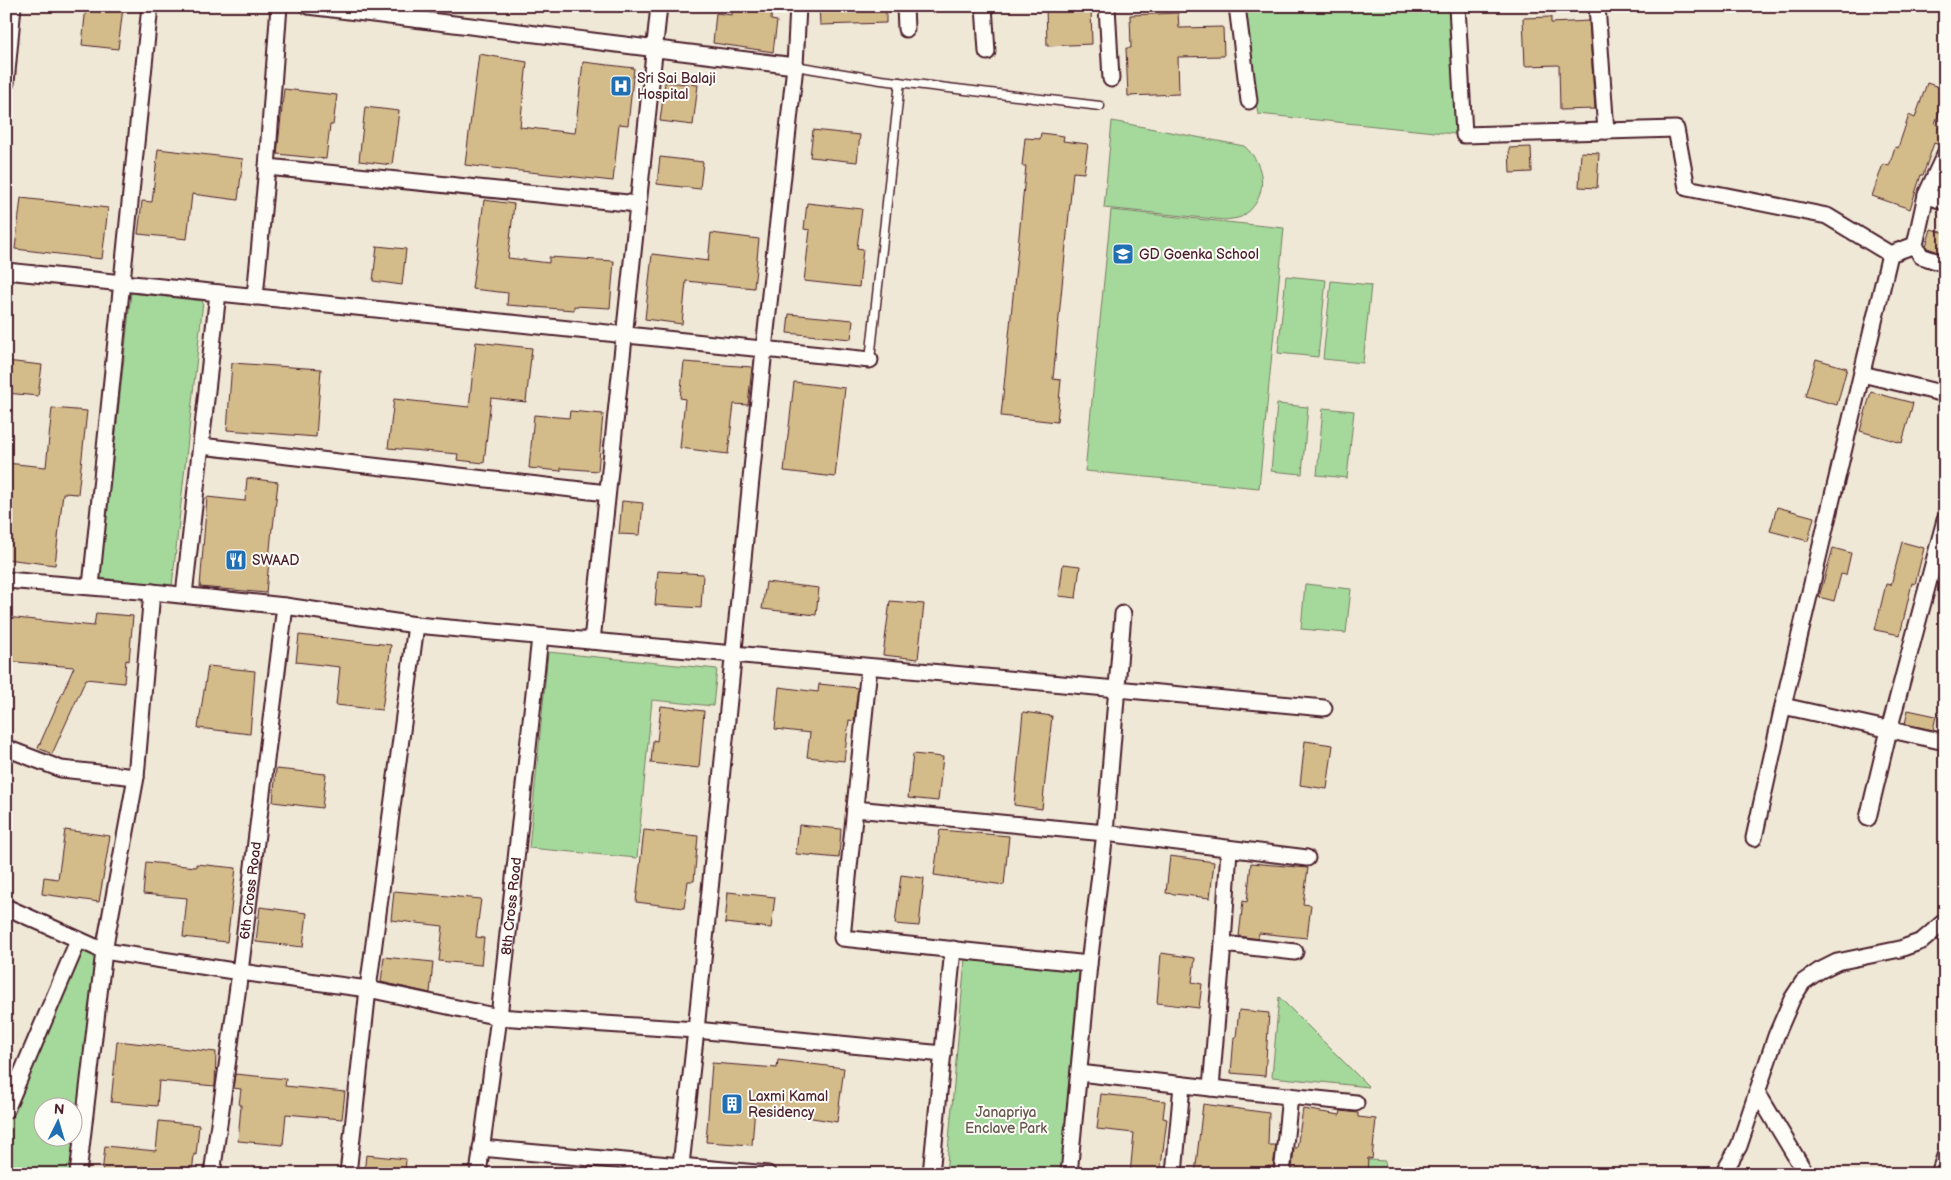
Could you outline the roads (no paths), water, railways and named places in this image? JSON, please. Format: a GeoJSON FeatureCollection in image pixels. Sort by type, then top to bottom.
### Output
{"type":"FeatureCollection","features":[{"type":"Feature","properties":{"kind":"street"},"geometry":{"type":"LineString","coordinates":[[6,83],[13,6]]}},
{"type":"Feature","properties":{"kind":"street"},"geometry":{"type":"LineString","coordinates":[[91,586],[150,6]]}},
{"type":"Feature","properties":{"kind":"street"},"geometry":{"type":"LineString","coordinates":[[255,297],[279,6]]}},
{"type":"Feature","properties":{"kind":"street"},"geometry":{"type":"LineString","coordinates":[[308,6],[795,66]]}},
{"type":"Feature","properties":{"kind":"street"},"geometry":{"type":"LineString","coordinates":[[592,641],[658,6]]}},
{"type":"Feature","properties":{"kind":"street"},"geometry":{"type":"LineString","coordinates":[[680,1169],[795,66],[798,6]]}},
{"type":"Feature","properties":{"kind":"street"},"geometry":{"type":"LineString","coordinates":[[905,6],[906,29]]}},
{"type":"Feature","properties":{"kind":"street"},"geometry":{"type":"LineString","coordinates":[[984,6],[987,52]]}},
{"type":"Feature","properties":{"kind":"street"},"geometry":{"type":"LineString","coordinates":[[1108,6],[1111,79]]}},
{"type":"Feature","properties":{"kind":"street"},"geometry":{"type":"LineString","coordinates":[[1237,6],[1249,102]]}},
{"type":"Feature","properties":{"kind":"street"},"geometry":{"type":"LineString","coordinates":[[1457,6],[1464,135],[1676,129],[1687,188],[1827,216],[1890,254]]}},
{"type":"Feature","properties":{"kind":"street"},"geometry":{"type":"LineString","coordinates":[[1597,6],[1606,131]]}},
{"type":"Feature","properties":{"kind":"street"},"geometry":{"type":"LineString","coordinates":[[1945,154],[1926,195],[1915,245],[1921,256],[1945,264]]}},
{"type":"Feature","properties":{"kind":"street"},"geometry":{"type":"LineString","coordinates":[[267,167],[638,204]]}},
{"type":"Feature","properties":{"kind":"street"},"geometry":{"type":"LineString","coordinates":[[1926,195],[1945,202]]}},
{"type":"Feature","properties":{"kind":"street"},"geometry":{"type":"LineString","coordinates":[[1890,254],[1915,245]]}},
{"type":"Feature","properties":{"kind":"street"},"geometry":{"type":"LineString","coordinates":[[1754,838],[1783,706],[1890,254]]}},
{"type":"Feature","properties":{"kind":"street"},"geometry":{"type":"LineString","coordinates":[[6,271],[870,360]]}},
{"type":"Feature","properties":{"kind":"street"},"geometry":{"type":"LineString","coordinates":[[184,595],[218,293]]}},
{"type":"Feature","properties":{"kind":"street"},"geometry":{"type":"LineString","coordinates":[[1862,374],[1945,394]]}},
{"type":"Feature","properties":{"kind":"street"},"geometry":{"type":"LineString","coordinates":[[201,446],[607,493]]}},
{"type":"Feature","properties":{"kind":"street"},"geometry":{"type":"LineString","coordinates":[[1868,818],[1889,730],[1945,520]]}},
{"type":"Feature","properties":{"kind":"street"},"geometry":{"type":"LineString","coordinates":[[6,580],[91,586],[285,606],[416,625],[869,668],[1324,708]]}},
{"type":"Feature","properties":{"kind":"street"},"geometry":{"type":"LineString","coordinates":[[78,1174],[104,951],[136,777],[152,592]]}},
{"type":"Feature","properties":{"kind":"street","name":"6th Cross Road"},"geometry":{"type":"LineString","coordinates":[[212,1174],[240,972],[285,606]]}},
{"type":"Feature","properties":{"kind":"street"},"geometry":{"type":"LineString","coordinates":[[1069,1174],[1089,964],[1105,833],[1123,614]]}},
{"type":"Feature","properties":{"kind":"street"},"geometry":{"type":"LineString","coordinates":[[348,1174],[368,989],[416,625]]}},
{"type":"Feature","properties":{"kind":"street","name":"8th Cross Road"},"geometry":{"type":"LineString","coordinates":[[478,1174],[499,1016],[540,637]]}},
{"type":"Feature","properties":{"kind":"street"},"geometry":{"type":"LineString","coordinates":[[869,668],[842,938],[1089,964]]}},
{"type":"Feature","properties":{"kind":"street"},"geometry":{"type":"LineString","coordinates":[[1783,706],[1945,742]]}},
{"type":"Feature","properties":{"kind":"street"},"geometry":{"type":"LineString","coordinates":[[6,748],[61,770],[136,777]]}},
{"type":"Feature","properties":{"kind":"street"},"geometry":{"type":"LineString","coordinates":[[855,809],[1105,833],[1307,858]]}},
{"type":"Feature","properties":{"kind":"street"},"geometry":{"type":"LineString","coordinates":[[1210,1088],[1224,944],[1229,849]]}},
{"type":"Feature","properties":{"kind":"street"},"geometry":{"type":"LineString","coordinates":[[6,907],[78,941],[104,951],[368,989],[499,1016],[696,1030],[943,1054]]}},
{"type":"Feature","properties":{"kind":"street"},"geometry":{"type":"LineString","coordinates":[[1723,1174],[1738,1146],[1788,1006],[1803,982],[1819,970],[1837,962],[1866,957],[1922,941],[1945,921]]}},
{"type":"Feature","properties":{"kind":"street"},"geometry":{"type":"LineString","coordinates":[[7,1108],[78,941]]}},
{"type":"Feature","properties":{"kind":"street"},"geometry":{"type":"LineString","coordinates":[[1224,944],[1295,952]]}},
{"type":"Feature","properties":{"kind":"street"},"geometry":{"type":"LineString","coordinates":[[931,1174],[953,949]]}},
{"type":"Feature","properties":{"kind":"street"},"geometry":{"type":"LineString","coordinates":[[1079,1073],[1356,1103]]}},
{"type":"Feature","properties":{"kind":"street"},"geometry":{"type":"LineString","coordinates":[[1174,1174],[1182,1085]]}},
{"type":"Feature","properties":{"kind":"street"},"geometry":{"type":"LineString","coordinates":[[1757,1092],[1806,1174]]}},
{"type":"Feature","properties":{"kind":"street"},"geometry":{"type":"LineString","coordinates":[[1282,1174],[1290,1096]]}},
{"type":"Feature","properties":{"kind":"street"},"geometry":{"type":"LineString","coordinates":[[481,1148],[680,1169],[768,1174]]}},
{"type":"Feature","properties":{"kind":"street"},"geometry":{"type":"LineString","coordinates":[[1939,1174],[1945,1156]]}},
{"type":"Feature","properties":{"kind":"lane"},"geometry":{"type":"LineString","coordinates":[[795,66],[900,82],[1100,106]]}},
{"type":"Feature","properties":{"kind":"lane"},"geometry":{"type":"LineString","coordinates":[[870,360],[900,82]]}},
{"type":"Feature","properties":{"kind":"place","name":"Sri Sai Balaji Hospital"},"geometry":{"type":"Point","coordinates":[621,86]}},
{"type":"Feature","properties":{"kind":"place","name":"GD Goenka School"},"geometry":{"type":"Point","coordinates":[1123,254]}},
{"type":"Feature","properties":{"kind":"place","name":"SWAAD"},"geometry":{"type":"Point","coordinates":[236,560]}},
{"type":"Feature","properties":{"kind":"place","name":"Laxmi Kamal Residency"},"geometry":{"type":"Point","coordinates":[732,1104]}},
{"type":"Feature","properties":{"kind":"park label","name":"Janapriya Enclave Park"},"geometry":{"type":"Point","coordinates":[1006,1120]}}]}
